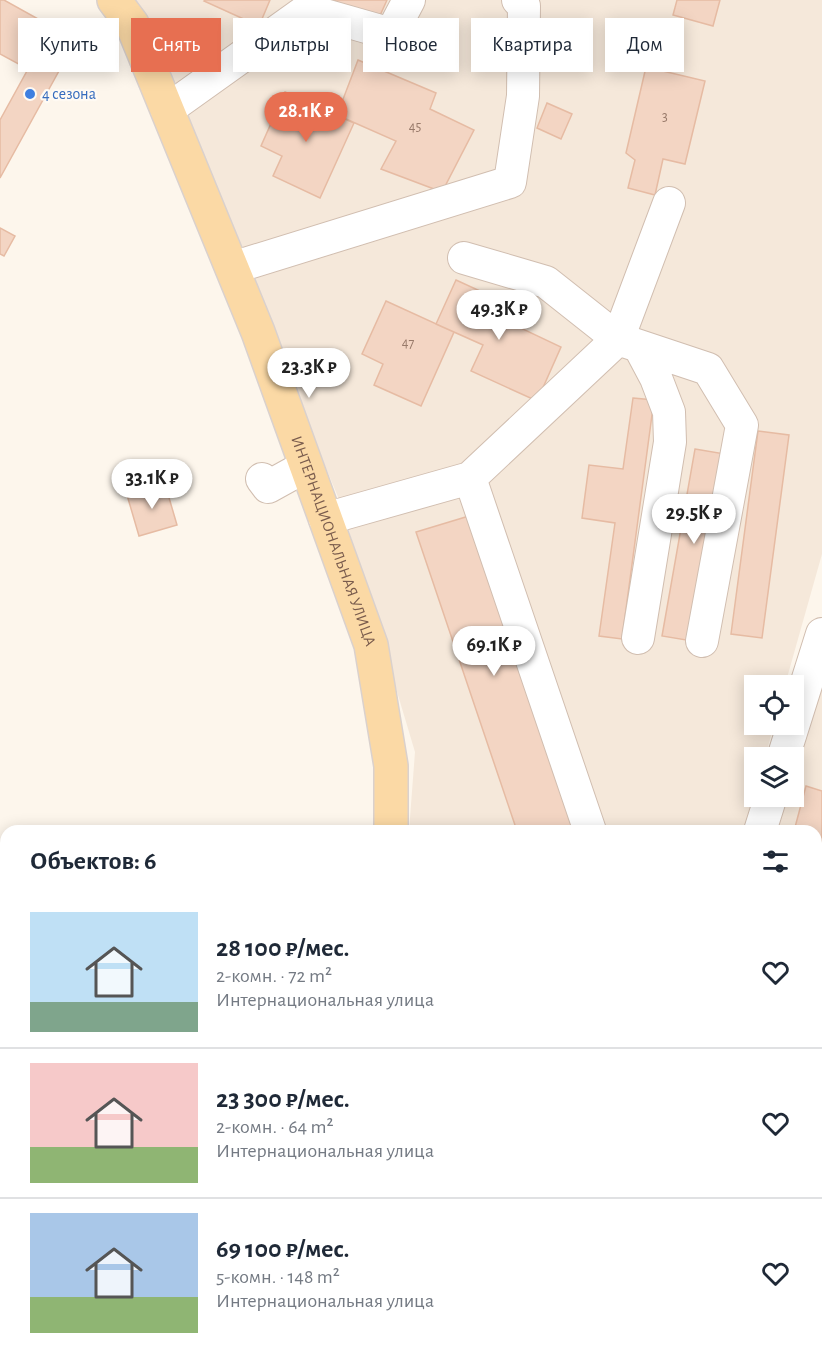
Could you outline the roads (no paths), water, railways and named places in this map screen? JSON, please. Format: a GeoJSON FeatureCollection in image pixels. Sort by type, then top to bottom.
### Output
{"type":"FeatureCollection","features":[{"type":"Feature","properties":{"kind":"main road","name":"ИНТЕРНАЦИОНАЛЬНАЯ УЛИЦА"},"geometry":{"type":"LineString","coordinates":[[114,0],[132,24],[258,332],[371,645],[391,766],[390,825]]}},
{"type":"Feature","properties":{"kind":"street"},"geometry":{"type":"LineString","coordinates":[[167,110],[307,10],[391,34],[409,0]]}},
{"type":"Feature","properties":{"kind":"street"},"geometry":{"type":"LineString","coordinates":[[231,268],[510,182],[523,96],[524,6],[518,0]]}},
{"type":"Feature","properties":{"kind":"street"},"geometry":{"type":"LineString","coordinates":[[325,519],[470,478],[629,342],[669,203]]}},
{"type":"Feature","properties":{"kind":"street"},"geometry":{"type":"LineString","coordinates":[[464,258],[546,282],[629,342],[708,369],[742,425],[702,640]]}},
{"type":"Feature","properties":{"kind":"street"},"geometry":{"type":"LineString","coordinates":[[629,342],[656,378],[669,412],[670,442],[638,638]]}},
{"type":"Feature","properties":{"kind":"street"},"geometry":{"type":"LineString","coordinates":[[262,479],[268,487],[306,466]]}},
{"type":"Feature","properties":{"kind":"street"},"geometry":{"type":"LineString","coordinates":[[470,478],[588,825]]}},
{"type":"Feature","properties":{"kind":"street"},"geometry":{"type":"LineString","coordinates":[[786,747],[822,634]]}},
{"type":"Feature","properties":{"kind":"street"},"geometry":{"type":"LineString","coordinates":[[762,825],[768,807]]}},
{"type":"Feature","properties":{"kind":"place","name":"4 сезона"},"geometry":{"type":"Point","coordinates":[30,94]}}]}
